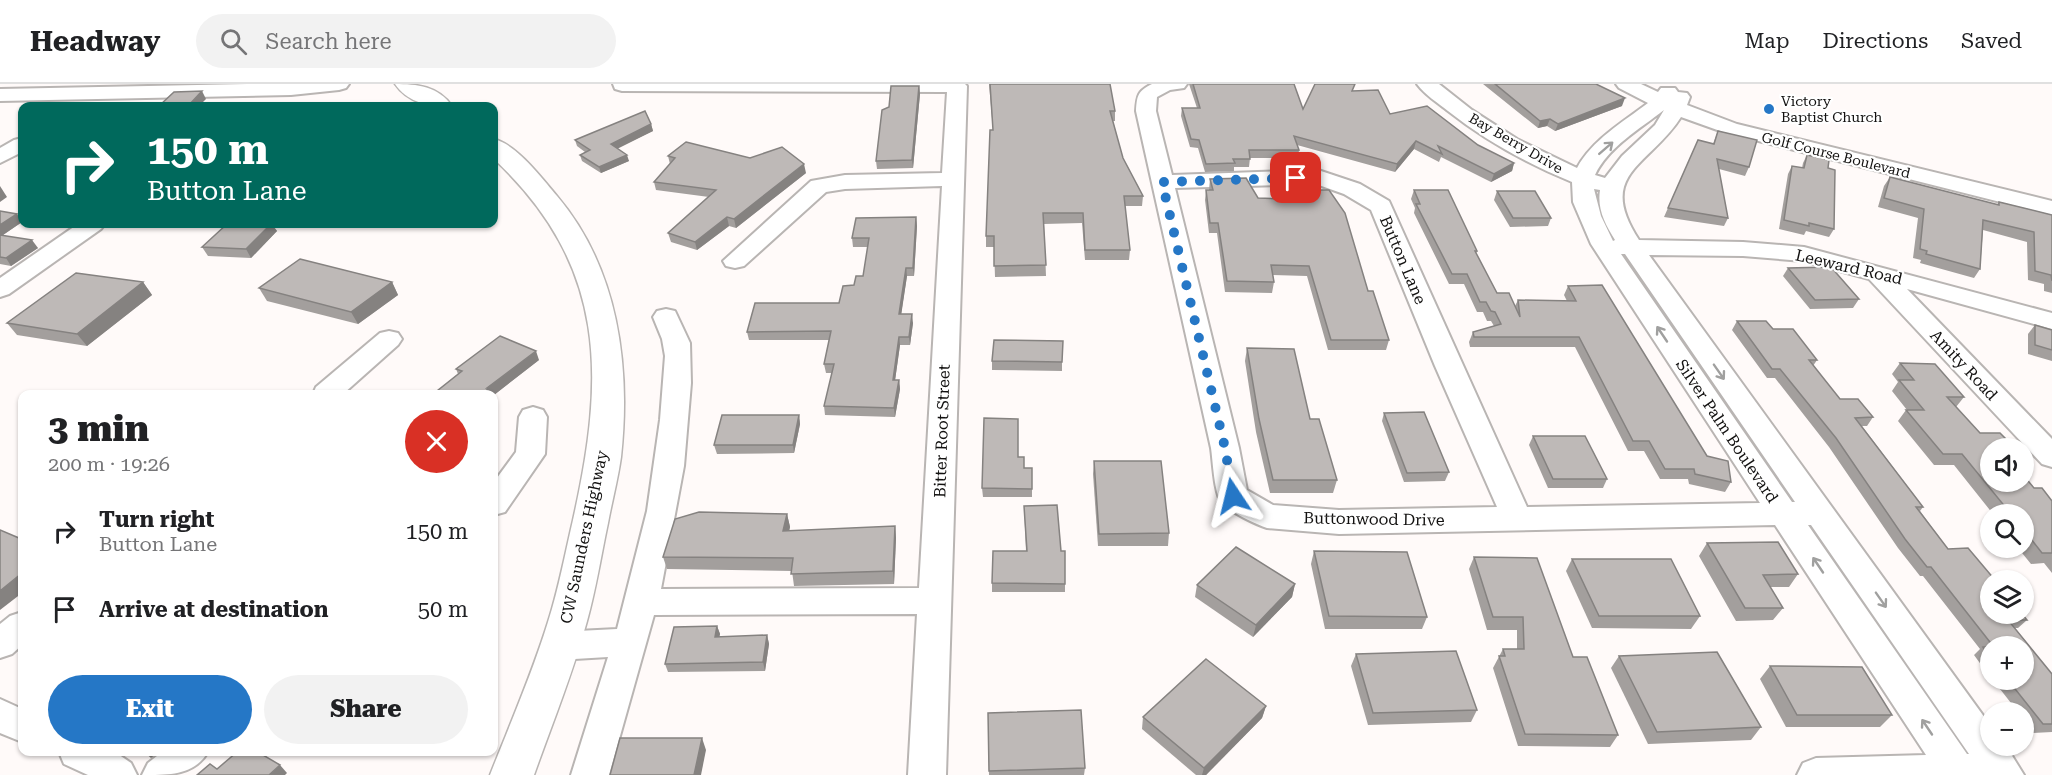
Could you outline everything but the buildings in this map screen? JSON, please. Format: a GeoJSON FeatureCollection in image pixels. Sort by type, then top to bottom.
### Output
{"type":"FeatureCollection","features":[{"type":"Feature","properties":{"kind":"main road"},"geometry":{"type":"LineString","coordinates":[[406,84],[434,102]]}},
{"type":"Feature","properties":{"kind":"main road","name":"CW Saunders Highway"},"geometry":{"type":"LineString","coordinates":[[498,149],[522,169],[554,208],[581,254],[596,293],[606,337],[609,393],[604,456],[574,600],[512,775]]}},
{"type":"Feature","properties":{"kind":"street"},"geometry":{"type":"LineString","coordinates":[[0,95],[291,88],[339,84]]}},
{"type":"Feature","properties":{"kind":"street","name":"Buttonwood Drive"},"geometry":{"type":"LineString","coordinates":[[1177,84],[1166,85],[1147,94],[1146,111],[1225,448],[1233,496],[1267,516],[1339,522],[1820,513]]}},
{"type":"Feature","properties":{"kind":"street","name":"Bay Berry Drive"},"geometry":{"type":"LineString","coordinates":[[1427,84],[1495,134],[1556,168],[1583,180],[1613,186]]}},
{"type":"Feature","properties":{"kind":"street","name":"Golf Course Boulevard"},"geometry":{"type":"LineString","coordinates":[[1626,84],[1790,132],[2052,194]]}},
{"type":"Feature","properties":{"kind":"street","name":"Bitter Root Street"},"geometry":{"type":"LineString","coordinates":[[622,85],[957,87],[927,775]]}},
{"type":"Feature","properties":{"kind":"street"},"geometry":{"type":"LineString","coordinates":[[1583,180],[1590,163],[1667,97]]}},
{"type":"Feature","properties":{"kind":"street"},"geometry":{"type":"LineString","coordinates":[[1613,186],[1621,172],[1663,128],[1667,97]]}},
{"type":"Feature","properties":{"kind":"street","name":"Golf Course Boulevard"},"geometry":{"type":"LineString","coordinates":[[1667,97],[1773,140],[2052,208]]}},
{"type":"Feature","properties":{"kind":"street"},"geometry":{"type":"LineString","coordinates":[[0,138],[18,143]]}},
{"type":"Feature","properties":{"kind":"street"},"geometry":{"type":"LineString","coordinates":[[0,157],[18,146]]}},
{"type":"Feature","properties":{"kind":"street","name":"Button Lane"},"geometry":{"type":"LineString","coordinates":[[1162,182],[1318,177],[1352,189],[1381,206],[1448,366],[1517,519]]}},
{"type":"Feature","properties":{"kind":"street"},"geometry":{"type":"LineString","coordinates":[[735,261],[819,186],[845,182],[952,179]]}},
{"type":"Feature","properties":{"kind":"street","name":"Silver Palm Boulevard"},"geometry":{"type":"LineString","coordinates":[[1583,180],[1584,198],[1589,215],[1619,247],[1820,513],[2003,773]]}},
{"type":"Feature","properties":{"kind":"street","name":"Silver Palm Boulevard"},"geometry":{"type":"LineString","coordinates":[[1613,186],[1610,200],[1619,247],[1784,514],[1959,773]]}},
{"type":"Feature","properties":{"kind":"street"},"geometry":{"type":"LineString","coordinates":[[0,289],[87,228]]}},
{"type":"Feature","properties":{"kind":"street","name":"Leeward Road"},"geometry":{"type":"LineString","coordinates":[[1619,247],[1778,251],[1804,254],[2052,321]]}},
{"type":"Feature","properties":{"kind":"street","name":"Amity Road"},"geometry":{"type":"LineString","coordinates":[[1876,272],[2052,457]]}},
{"type":"Feature","properties":{"kind":"street"},"geometry":{"type":"LineString","coordinates":[[590,775],[630,642],[663,516],[673,442],[677,345],[666,317]]}},
{"type":"Feature","properties":{"kind":"street"},"geometry":{"type":"LineString","coordinates":[[331,390],[389,339]]}},
{"type":"Feature","properties":{"kind":"street"},"geometry":{"type":"LineString","coordinates":[[498,498],[530,454],[533,417]]}},
{"type":"Feature","properties":{"kind":"street"},"geometry":{"type":"LineString","coordinates":[[641,602],[935,601]]}},
{"type":"Feature","properties":{"kind":"street"},"geometry":{"type":"LineString","coordinates":[[0,644],[18,629]]}},
{"type":"Feature","properties":{"kind":"street"},"geometry":{"type":"LineString","coordinates":[[558,646],[630,642]]}},
{"type":"Feature","properties":{"kind":"street"},"geometry":{"type":"LineString","coordinates":[[0,715],[18,724]]}},
{"type":"Feature","properties":{"kind":"street"},"geometry":{"type":"LineString","coordinates":[[86,756],[108,766],[118,775]]}},
{"type":"Feature","properties":{"kind":"street"},"geometry":{"type":"LineString","coordinates":[[160,775],[185,756]]}},
{"type":"Feature","properties":{"kind":"street"},"geometry":{"type":"LineString","coordinates":[[1816,775],[2003,773]]}},
{"type":"Feature","properties":{"kind":"place","name":"Victory Baptist Church"},"geometry":{"type":"Point","coordinates":[1769,109]}},
{"type":"Feature","properties":{"kind":"route"},"geometry":{"type":"LineString","coordinates":[[1233,496],[1225,448],[1162,182],[1296,178]]}}]}
